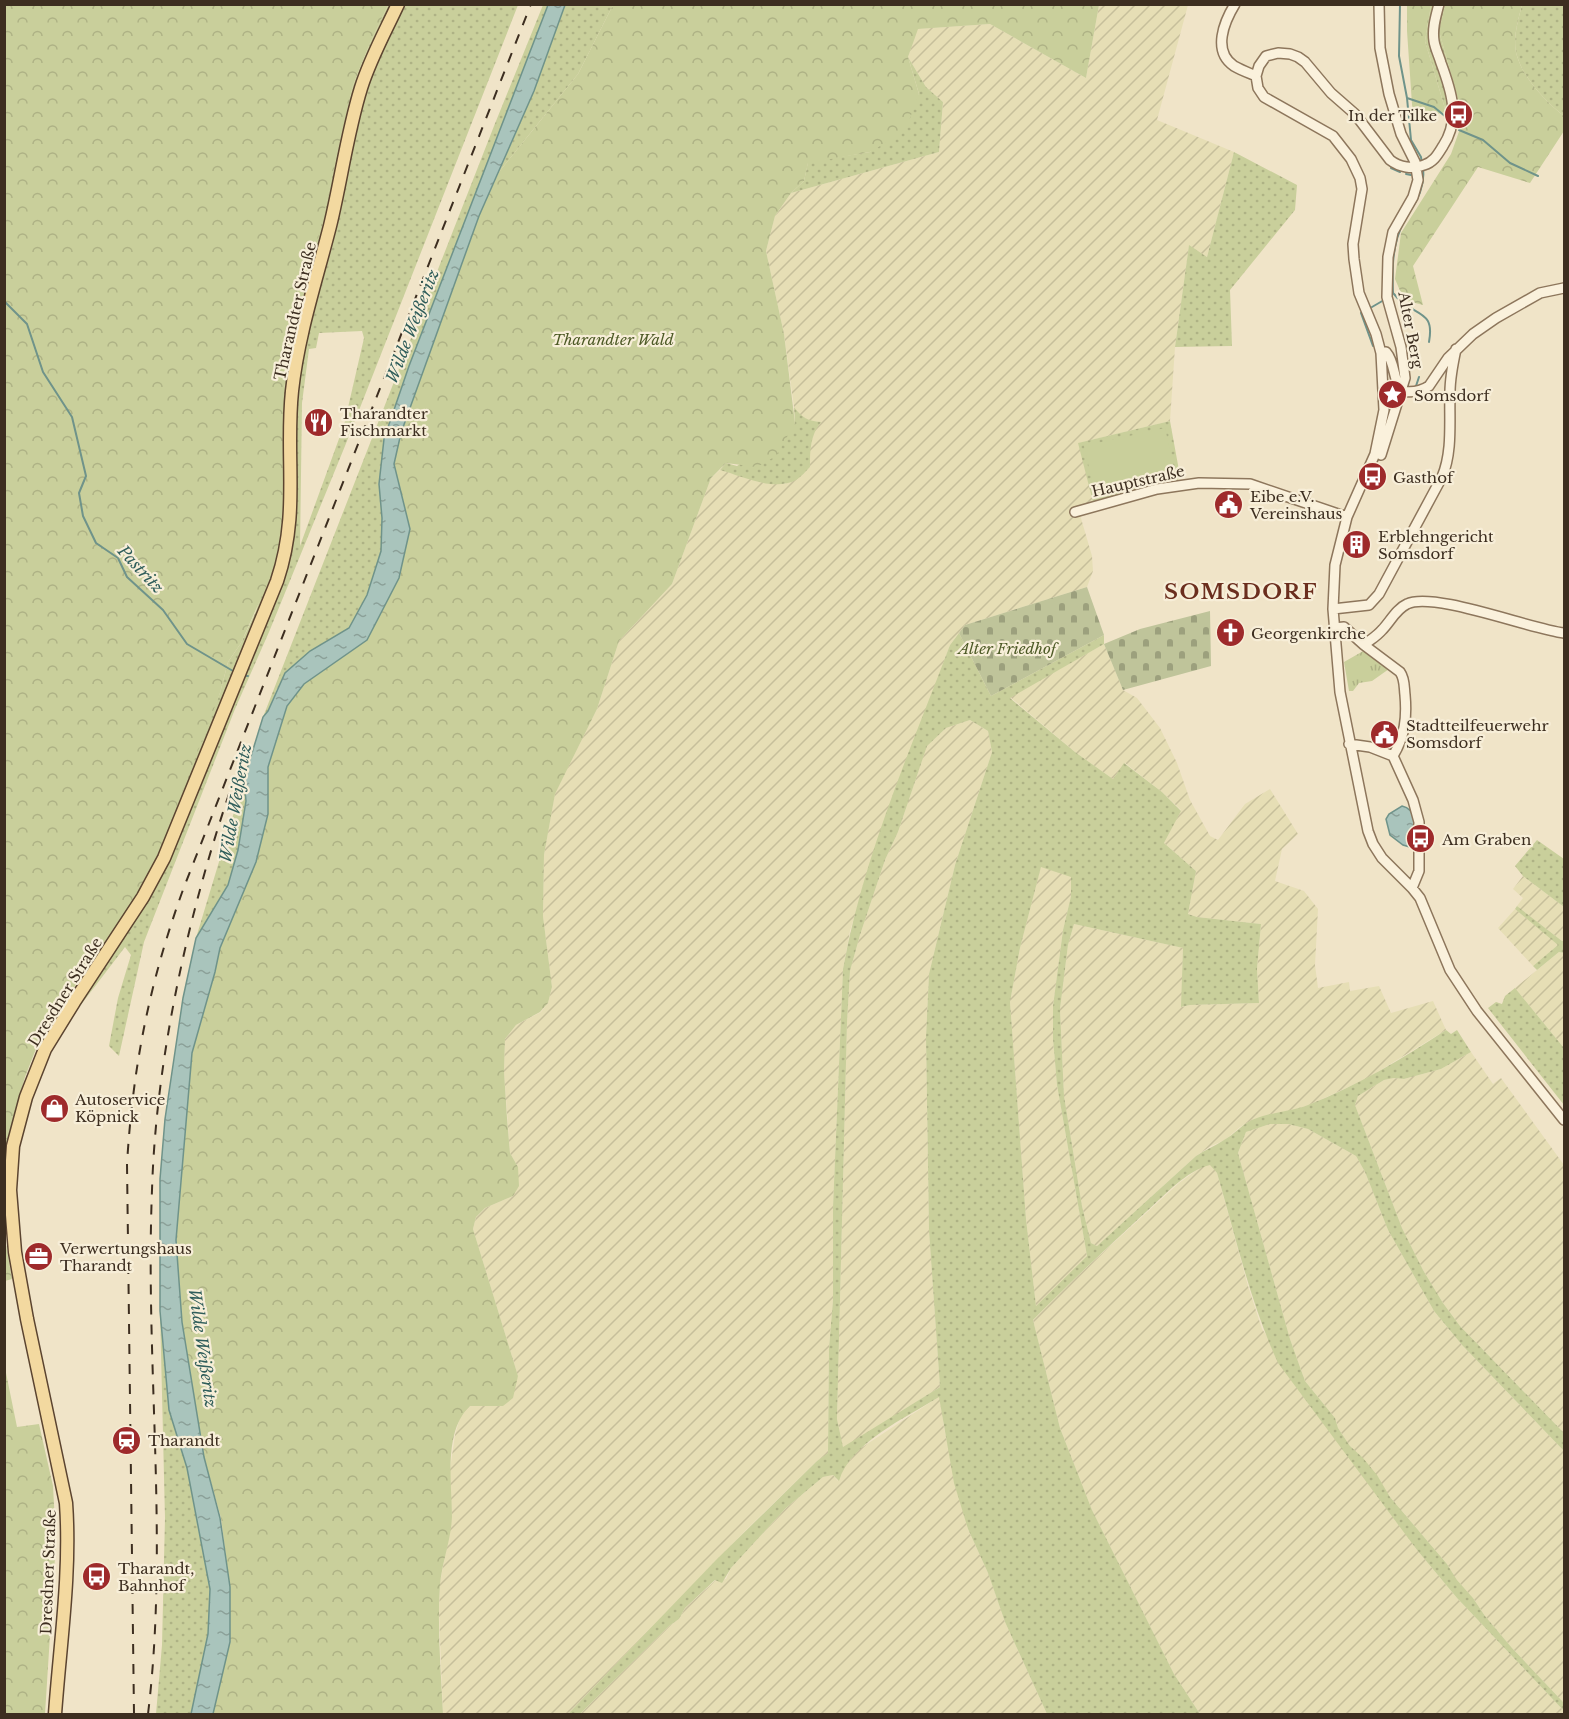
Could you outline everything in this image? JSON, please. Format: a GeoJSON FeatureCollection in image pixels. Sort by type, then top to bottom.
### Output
{"type":"FeatureCollection","features":[{"type":"Feature","properties":{"kind":"main road","name":"Tharandter Straße"},"geometry":{"type":"LineString","coordinates":[[242,663],[277,581],[287,542],[291,511],[292,390],[305,321],[361,90],[398,4]]}},
{"type":"Feature","properties":{"kind":"main road","name":"Dresdner Straße"},"geometry":{"type":"LineString","coordinates":[[54,1714],[66,1574],[66,1503],[15,1252],[10,1190],[13,1146],[26,1097],[45,1049],[143,897],[164,858],[242,663]]}},
{"type":"Feature","properties":{"kind":"street"},"geometry":{"type":"LineString","coordinates":[[1235,4],[1222,36],[1223,53],[1234,66],[1256,76]]}},
{"type":"Feature","properties":{"kind":"street","name":"Alter Berg"},"geometry":{"type":"LineString","coordinates":[[1379,4],[1380,48],[1389,94],[1401,134],[1421,166],[1413,197],[1393,232],[1388,257],[1387,297],[1404,362],[1405,378],[1381,455]]}},
{"type":"Feature","properties":{"kind":"street"},"geometry":{"type":"LineString","coordinates":[[1439,4],[1434,26],[1434,42],[1453,99],[1455,114],[1446,141],[1434,160],[1421,166],[1406,167],[1395,164],[1355,114],[1331,93],[1299,57],[1278,53],[1266,57],[1259,66],[1256,76],[1257,88],[1264,97],[1333,136],[1351,159],[1360,178],[1362,189],[1353,244],[1356,276],[1359,292],[1381,353],[1384,410],[1375,454],[1347,518],[1335,566],[1333,609],[1340,692],[1364,814],[1373,844],[1420,898],[1450,970],[1462,989],[1486,1024],[1564,1120]]}},
{"type":"Feature","properties":{"kind":"street"},"geometry":{"type":"LineString","coordinates":[[1381,353],[1386,352],[1389,355],[1395,379],[1401,391],[1409,393],[1418,391],[1429,386],[1456,349],[1496,318],[1540,293],[1564,288]]}},
{"type":"Feature","properties":{"kind":"street"},"geometry":{"type":"LineString","coordinates":[[1333,609],[1369,605],[1379,594],[1442,477],[1445,470],[1450,429],[1450,392],[1456,349]]}},
{"type":"Feature","properties":{"kind":"street","name":"Hauptstraße"},"geometry":{"type":"LineString","coordinates":[[1075,512],[1157,489],[1199,483],[1250,484],[1347,518]]}},
{"type":"Feature","properties":{"kind":"street"},"geometry":{"type":"LineString","coordinates":[[1364,645],[1380,632],[1404,605],[1418,600],[1436,602],[1539,629],[1564,633]]}},
{"type":"Feature","properties":{"kind":"street"},"geometry":{"type":"LineString","coordinates":[[1334,628],[1344,627],[1400,672],[1403,677],[1407,712],[1406,726],[1393,756]]}},
{"type":"Feature","properties":{"kind":"street"},"geometry":{"type":"LineString","coordinates":[[1349,744],[1370,747],[1393,756],[1413,800],[1419,822],[1419,871],[1413,888]]}},
{"type":"Feature","properties":{"kind":"shaded area"},"geometry":{"type":"Polygon","coordinates":[[[1099,5],[1188,5],[1157,120],[1234,152],[1207,257],[1189,246],[1175,347],[1170,421],[1079,443],[1093,502],[1078,508],[1092,556],[1093,571],[1087,587],[965,625],[950,645],[872,859],[850,931],[843,969],[833,1207],[833,1300],[829,1348],[828,1454],[817,1461],[746,1530],[568,1714],[443,1714],[440,1583],[452,1518],[449,1476],[455,1435],[461,1414],[470,1406],[503,1406],[518,1376],[473,1229],[476,1217],[485,1208],[513,1196],[518,1167],[510,1153],[504,1071],[505,1039],[516,1025],[541,1012],[548,1003],[552,987],[543,916],[544,855],[555,793],[597,709],[619,641],[672,584],[711,478],[720,470],[770,484],[785,484],[810,467],[810,445],[814,430],[820,422],[810,421],[800,416],[794,407],[784,334],[766,251],[775,216],[791,193],[939,152],[943,102],[926,87],[908,57],[917,29],[990,24],[1086,78],[1099,5]]]}},
{"type":"Feature","properties":{"kind":"shaded area"},"geometry":{"type":"Polygon","coordinates":[[[1104,644],[1123,690],[1137,698],[1160,728],[1177,763],[1190,800],[1210,836],[1218,840],[1245,804],[1270,789],[1298,834],[1282,849],[1275,881],[1304,891],[1318,909],[1315,965],[1318,988],[1349,982],[1350,991],[1379,986],[1391,1013],[1433,1001],[1446,1030],[1366,1079],[1309,1105],[1254,1119],[1240,1127],[1225,1140],[1196,1156],[1097,1246],[1091,1243],[1082,1206],[1064,1096],[1060,1009],[1068,945],[1074,924],[1183,948],[1182,1007],[1259,1003],[1257,969],[1261,924],[1188,914],[1196,871],[1164,843],[1181,810],[1125,763],[1113,779],[1075,752],[1010,697],[1104,644]]]}},
{"type":"Feature","properties":{"kind":"shaded area"},"geometry":{"type":"Polygon","coordinates":[[[970,720],[988,731],[992,752],[955,865],[929,974],[926,1037],[929,1231],[940,1387],[843,1448],[837,1419],[850,971],[885,860],[898,832],[927,745],[946,728],[970,720]]]}},
{"type":"Feature","properties":{"kind":"shaded area"},"geometry":{"type":"Polygon","coordinates":[[[1041,866],[1071,876],[1071,896],[1063,930],[1053,1006],[1053,1039],[1057,1085],[1087,1256],[1036,1307],[1026,1219],[1010,1002],[1020,948],[1041,866]]]}},
{"type":"Feature","properties":{"kind":"shaded area"},"geometry":{"type":"Polygon","coordinates":[[[1523,876],[1564,907],[1564,941],[1517,906],[1523,898],[1513,889],[1523,876]]]}},
{"type":"Feature","properties":{"kind":"shaded area"},"geometry":{"type":"Polygon","coordinates":[[[1515,909],[1559,945],[1533,966],[1498,928],[1515,909]]]}},
{"type":"Feature","properties":{"kind":"shaded area"},"geometry":{"type":"Polygon","coordinates":[[[1559,952],[1564,953],[1564,1048],[1515,988],[1559,952]]]}},
{"type":"Feature","properties":{"kind":"shaded area"},"geometry":{"type":"Polygon","coordinates":[[[1471,1052],[1493,1084],[1501,1078],[1564,1165],[1564,1433],[1460,1326],[1443,1303],[1402,1228],[1355,1105],[1358,1096],[1384,1080],[1404,1079],[1441,1069],[1471,1052]]]}},
{"type":"Feature","properties":{"kind":"shaded area"},"geometry":{"type":"Polygon","coordinates":[[[1270,1124],[1288,1124],[1308,1129],[1356,1156],[1365,1172],[1388,1230],[1434,1311],[1462,1345],[1564,1451],[1564,1703],[1485,1616],[1447,1564],[1350,1446],[1338,1428],[1335,1418],[1305,1381],[1290,1339],[1238,1153],[1246,1132],[1270,1124]]]}},
{"type":"Feature","properties":{"kind":"shaded area"},"geometry":{"type":"Polygon","coordinates":[[[1210,1164],[1217,1173],[1262,1329],[1417,1550],[1457,1598],[1564,1711],[1564,1714],[1200,1714],[1174,1674],[1092,1510],[1060,1428],[1033,1320],[1063,1289],[1179,1183],[1201,1167],[1210,1164]]]}},
{"type":"Feature","properties":{"kind":"shaded area"},"geometry":{"type":"Polygon","coordinates":[[[940,1396],[944,1428],[968,1529],[988,1573],[1005,1622],[1047,1714],[580,1714],[669,1626],[679,1619],[685,1608],[716,1580],[726,1579],[731,1568],[786,1508],[823,1477],[833,1475],[838,1481],[842,1470],[858,1450],[940,1396]]]}},
{"type":"Feature","properties":{"kind":"green space"},"geometry":{"type":"Polygon","coordinates":[[[5,5],[388,5],[353,85],[284,388],[284,503],[280,547],[269,580],[241,643],[228,662],[220,693],[157,858],[139,892],[41,1036],[25,1077],[5,1150],[5,5]]]}},
{"type":"Feature","properties":{"kind":"green space"},"geometry":{"type":"Polygon","coordinates":[[[388,5],[518,5],[345,446],[235,709],[144,942],[119,1056],[109,1046],[118,998],[131,955],[125,947],[80,1006],[68,997],[115,930],[220,693],[228,662],[241,643],[256,611],[283,526],[284,388],[353,85],[388,5]],[[362,331],[319,333],[316,348],[309,349],[302,403],[300,546],[344,425],[364,338],[362,331]]]}},
{"type":"Feature","properties":{"kind":"green space"},"geometry":{"type":"Polygon","coordinates":[[[543,5],[548,5],[409,366],[384,439],[379,484],[382,518],[381,551],[367,595],[349,628],[277,689],[263,717],[494,126],[543,5]]]}},
{"type":"Feature","properties":{"kind":"green space"},"geometry":{"type":"Polygon","coordinates":[[[565,5],[613,5],[578,74],[499,172],[534,91],[565,5]]]}},
{"type":"Feature","properties":{"kind":"green space","name":"Tharandter Wald"},"geometry":{"type":"Polygon","coordinates":[[[613,5],[1099,5],[1086,78],[990,24],[918,29],[908,57],[919,94],[910,118],[892,139],[870,152],[808,163],[804,181],[791,193],[775,216],[766,251],[784,334],[795,423],[776,456],[757,467],[726,463],[711,478],[672,584],[619,641],[597,709],[555,794],[544,855],[543,916],[552,987],[548,1003],[540,1012],[516,1025],[505,1039],[504,1071],[510,1153],[518,1167],[519,1186],[513,1196],[485,1208],[476,1217],[473,1229],[518,1376],[513,1398],[503,1406],[470,1406],[461,1417],[452,1443],[452,1517],[441,1576],[439,1601],[443,1714],[213,1714],[230,1642],[230,1587],[221,1518],[204,1457],[182,1322],[176,1240],[192,1053],[220,948],[242,894],[268,814],[268,767],[287,706],[304,684],[367,640],[399,578],[410,529],[394,464],[401,433],[479,216],[499,172],[578,74],[613,5]]]}},
{"type":"Feature","properties":{"kind":"green space"},"geometry":{"type":"Polygon","coordinates":[[[1407,5],[1431,5],[1425,41],[1446,112],[1413,119],[1407,31],[1407,5]]]}},
{"type":"Feature","properties":{"kind":"green space"},"geometry":{"type":"Polygon","coordinates":[[[1431,5],[1445,5],[1439,31],[1461,110],[1446,112],[1425,41],[1431,5]]]}},
{"type":"Feature","properties":{"kind":"green space"},"geometry":{"type":"Polygon","coordinates":[[[1445,5],[1522,5],[1515,37],[1520,65],[1536,89],[1564,116],[1564,131],[1530,183],[1478,167],[1413,266],[1423,305],[1404,300],[1395,279],[1401,233],[1451,154],[1467,109],[1461,110],[1439,31],[1445,5]]]}},
{"type":"Feature","properties":{"kind":"green space"},"geometry":{"type":"Polygon","coordinates":[[[1522,5],[1564,5],[1564,116],[1536,89],[1520,65],[1515,37],[1522,5]]]}},
{"type":"Feature","properties":{"kind":"green space"},"geometry":{"type":"Polygon","coordinates":[[[908,57],[926,87],[943,102],[939,152],[791,193],[804,181],[808,162],[870,152],[919,94],[908,57]]]}},
{"type":"Feature","properties":{"kind":"green space"},"geometry":{"type":"Polygon","coordinates":[[[1234,152],[1297,185],[1295,210],[1230,290],[1232,346],[1175,347],[1189,245],[1207,257],[1234,152]]]}},
{"type":"Feature","properties":{"kind":"green space"},"geometry":{"type":"Polygon","coordinates":[[[794,407],[806,418],[821,422],[813,438],[810,467],[800,477],[787,483],[768,484],[720,470],[726,463],[737,466],[795,423],[794,407]]]}},
{"type":"Feature","properties":{"kind":"green space"},"geometry":{"type":"Polygon","coordinates":[[[1170,421],[1180,476],[1177,481],[1093,502],[1078,443],[1170,421]]]}},
{"type":"Feature","properties":{"kind":"green space"},"geometry":{"type":"Polygon","coordinates":[[[1165,428],[1176,476],[1095,494],[1084,446],[1165,428]]]}},
{"type":"Feature","properties":{"kind":"green space","name":"Alter Friedhof"},"geometry":{"type":"Polygon","coordinates":[[[1087,587],[1104,635],[991,696],[959,633],[965,625],[1087,587]]]}},
{"type":"Feature","properties":{"kind":"green space"},"geometry":{"type":"Polygon","coordinates":[[[1210,611],[1211,666],[1123,690],[1104,644],[1140,629],[1210,611]]]}},
{"type":"Feature","properties":{"kind":"green space"},"geometry":{"type":"Polygon","coordinates":[[[959,633],[991,696],[1104,635],[1104,644],[1010,698],[1075,752],[1113,779],[1124,763],[1162,792],[1181,811],[1164,843],[1196,871],[1188,914],[1261,924],[1257,969],[1259,1003],[1181,1007],[1183,948],[1074,924],[1068,945],[1060,1009],[1064,1096],[1082,1206],[1091,1243],[1097,1246],[1196,1156],[1228,1138],[1250,1121],[1326,1098],[1362,1081],[1446,1030],[1451,1034],[1457,1030],[1471,1052],[1441,1069],[1404,1079],[1384,1080],[1358,1096],[1355,1105],[1402,1228],[1423,1270],[1460,1326],[1564,1433],[1564,1451],[1462,1345],[1434,1311],[1388,1230],[1365,1172],[1356,1156],[1308,1129],[1288,1124],[1270,1124],[1246,1132],[1238,1153],[1290,1339],[1305,1381],[1335,1418],[1338,1428],[1350,1446],[1377,1475],[1390,1497],[1447,1564],[1485,1616],[1564,1703],[1564,1711],[1457,1598],[1417,1550],[1278,1363],[1251,1293],[1217,1173],[1210,1165],[1193,1172],[1169,1191],[1033,1320],[1060,1428],[1092,1510],[1174,1674],[1200,1714],[1047,1714],[1005,1622],[988,1573],[968,1529],[954,1483],[939,1397],[896,1422],[867,1443],[845,1467],[839,1481],[833,1475],[823,1477],[786,1508],[731,1568],[722,1583],[715,1580],[685,1608],[679,1619],[669,1626],[580,1714],[568,1714],[716,1560],[817,1461],[828,1453],[829,1348],[833,1300],[833,1207],[843,969],[875,845],[950,645],[959,633]],[[970,720],[946,728],[927,746],[898,832],[885,860],[850,971],[837,1419],[843,1447],[940,1387],[929,1231],[926,1037],[929,974],[955,865],[992,752],[988,731],[970,720]],[[1041,867],[1020,948],[1010,1002],[1026,1219],[1036,1306],[1087,1256],[1057,1085],[1053,1039],[1053,1006],[1063,930],[1071,896],[1071,877],[1041,867]]]}},
{"type":"Feature","properties":{"kind":"green space"},"geometry":{"type":"Polygon","coordinates":[[[1365,650],[1389,669],[1372,681],[1359,683],[1353,691],[1349,691],[1344,662],[1365,650]]]}},
{"type":"Feature","properties":{"kind":"green space"},"geometry":{"type":"Polygon","coordinates":[[[244,779],[246,801],[238,850],[228,885],[196,938],[244,779]]]}},
{"type":"Feature","properties":{"kind":"green space"},"geometry":{"type":"Polygon","coordinates":[[[1537,840],[1564,859],[1564,907],[1523,876],[1515,866],[1537,840]]]}},
{"type":"Feature","properties":{"kind":"green space"},"geometry":{"type":"Polygon","coordinates":[[[1517,906],[1564,941],[1564,953],[1559,952],[1537,970],[1533,966],[1558,945],[1515,909],[1517,906]]]}},
{"type":"Feature","properties":{"kind":"green space"},"geometry":{"type":"Polygon","coordinates":[[[1515,988],[1564,1048],[1564,1105],[1488,1008],[1496,1002],[1502,1004],[1505,996],[1515,988]]]}},
{"type":"Feature","properties":{"kind":"green space"},"geometry":{"type":"Polygon","coordinates":[[[4,1233],[12,1279],[5,1281],[4,1281],[4,1233]]]}},
{"type":"Feature","properties":{"kind":"green space"},"geometry":{"type":"Polygon","coordinates":[[[160,1311],[169,1410],[187,1468],[210,1589],[208,1634],[191,1714],[156,1714],[162,1645],[165,1518],[160,1311]]]}},
{"type":"Feature","properties":{"kind":"green space"},"geometry":{"type":"Polygon","coordinates":[[[4,1363],[17,1427],[39,1424],[53,1486],[56,1541],[45,1714],[5,1714],[4,1363]]]}},
{"type":"Feature","properties":{"kind":"water"},"geometry":{"type":"Polygon","coordinates":[[[548,5],[565,5],[534,91],[479,216],[401,433],[394,464],[410,529],[399,578],[367,640],[304,684],[287,706],[268,767],[268,814],[256,862],[220,948],[192,1053],[176,1240],[182,1322],[204,1457],[220,1518],[230,1587],[230,1642],[213,1714],[191,1714],[208,1634],[210,1589],[187,1468],[169,1410],[160,1311],[160,1179],[165,1119],[183,998],[196,938],[228,885],[238,850],[246,801],[244,779],[263,717],[285,673],[310,651],[349,628],[367,595],[381,551],[382,518],[379,484],[384,439],[409,366],[548,5]]]}},
{"type":"Feature","properties":{"kind":"water"},"geometry":{"type":"Polygon","coordinates":[[[1402,806],[1408,808],[1414,817],[1413,848],[1403,845],[1390,835],[1386,819],[1389,814],[1402,806]]]}},
{"type":"Feature","properties":{"kind":"waterway"},"geometry":{"type":"LineString","coordinates":[[1400,4],[1399,56],[1407,98],[1411,140],[1421,157],[1422,164]]}},
{"type":"Feature","properties":{"kind":"waterway"},"geometry":{"type":"LineString","coordinates":[[1407,98],[1434,107],[1446,117]]}},
{"type":"Feature","properties":{"kind":"waterway"},"geometry":{"type":"LineString","coordinates":[[1459,130],[1483,140],[1510,163],[1538,176]]}},
{"type":"Feature","properties":{"kind":"waterway"},"geometry":{"type":"LineString","coordinates":[[1391,168],[1400,172]]}},
{"type":"Feature","properties":{"kind":"waterway"},"geometry":{"type":"LineString","coordinates":[[1410,211],[1421,191],[1423,169]]}},
{"type":"Feature","properties":{"kind":"waterway"},"geometry":{"type":"LineString","coordinates":[[1406,174],[1411,175]]}},
{"type":"Feature","properties":{"kind":"waterway"},"geometry":{"type":"LineString","coordinates":[[1404,221],[1395,247],[1393,293],[1401,302],[1428,321],[1429,342]]}},
{"type":"Feature","properties":{"kind":"waterway"},"geometry":{"type":"LineString","coordinates":[[1372,307],[1384,300]]}},
{"type":"Feature","properties":{"kind":"waterway","name":"Pastritz"},"geometry":{"type":"LineString","coordinates":[[4,301],[27,324],[43,372],[72,417],[86,476],[79,493],[83,516],[96,543],[118,558],[127,577],[163,610],[187,644],[233,671]]}},
{"type":"Feature","properties":{"kind":"waterway"},"geometry":{"type":"LineString","coordinates":[[1361,313],[1373,346]]}},
{"type":"Feature","properties":{"kind":"waterway"},"geometry":{"type":"LineString","coordinates":[[1416,386],[1419,377]]}},
{"type":"Feature","properties":{"kind":"railway"},"geometry":{"type":"LineString","coordinates":[[134,1714],[127,1164],[134,1092],[145,1023],[162,955],[184,887],[531,4]]}},
{"type":"Feature","properties":{"kind":"railway"},"geometry":{"type":"LineString","coordinates":[[148,1714],[154,1649],[157,1518],[151,1321],[152,1190],[155,1140],[167,1038],[177,988],[201,887],[230,791]]}},
{"type":"Feature","properties":{"kind":"place","name":"In der Tilke"},"geometry":{"type":"Point","coordinates":[1458,115]}},
{"type":"Feature","properties":{"kind":"place","name":"Somsdorf"},"geometry":{"type":"Point","coordinates":[1393,395]}},
{"type":"Feature","properties":{"kind":"place","name":"Tharandter Fischmarkt"},"geometry":{"type":"Point","coordinates":[319,422]}},
{"type":"Feature","properties":{"kind":"place","name":"Gasthof"},"geometry":{"type":"Point","coordinates":[1372,477]}},
{"type":"Feature","properties":{"kind":"place","name":"Eibe e.V. Vereinshaus"},"geometry":{"type":"Point","coordinates":[1229,505]}},
{"type":"Feature","properties":{"kind":"place","name":"Erblehngericht Somsdorf"},"geometry":{"type":"Point","coordinates":[1357,545]}},
{"type":"Feature","properties":{"kind":"place","name":"Georgenkirche"},"geometry":{"type":"Point","coordinates":[1230,633]}},
{"type":"Feature","properties":{"kind":"place","name":"Stadtteilfeuerwehr Somsdorf"},"geometry":{"type":"Point","coordinates":[1385,734]}},
{"type":"Feature","properties":{"kind":"place","name":"Am Graben"},"geometry":{"type":"Point","coordinates":[1421,839]}},
{"type":"Feature","properties":{"kind":"place","name":"Autoservice Köpnick"},"geometry":{"type":"Point","coordinates":[54,1108]}},
{"type":"Feature","properties":{"kind":"place","name":"Verwertungshaus Tharandt"},"geometry":{"type":"Point","coordinates":[39,1257]}},
{"type":"Feature","properties":{"kind":"place","name":"Tharandt"},"geometry":{"type":"Point","coordinates":[127,1440]}},
{"type":"Feature","properties":{"kind":"place","name":"Tharandt, Bahnhof"},"geometry":{"type":"Point","coordinates":[97,1577]}},
{"type":"Feature","properties":{"kind":"district","name":"SOMSDORF"},"geometry":{"type":"Point","coordinates":[1241,592]}},
{"type":"Feature","properties":{"kind":"water label","name":"Wilde Weißeritz"},"geometry":{"type":"Point","coordinates":[412,326]}},
{"type":"Feature","properties":{"kind":"water label","name":"Wilde Weißeritz"},"geometry":{"type":"Point","coordinates":[235,803]}},
{"type":"Feature","properties":{"kind":"water label","name":"Wilde Weißeritz"},"geometry":{"type":"Point","coordinates":[203,1348]}}]}
